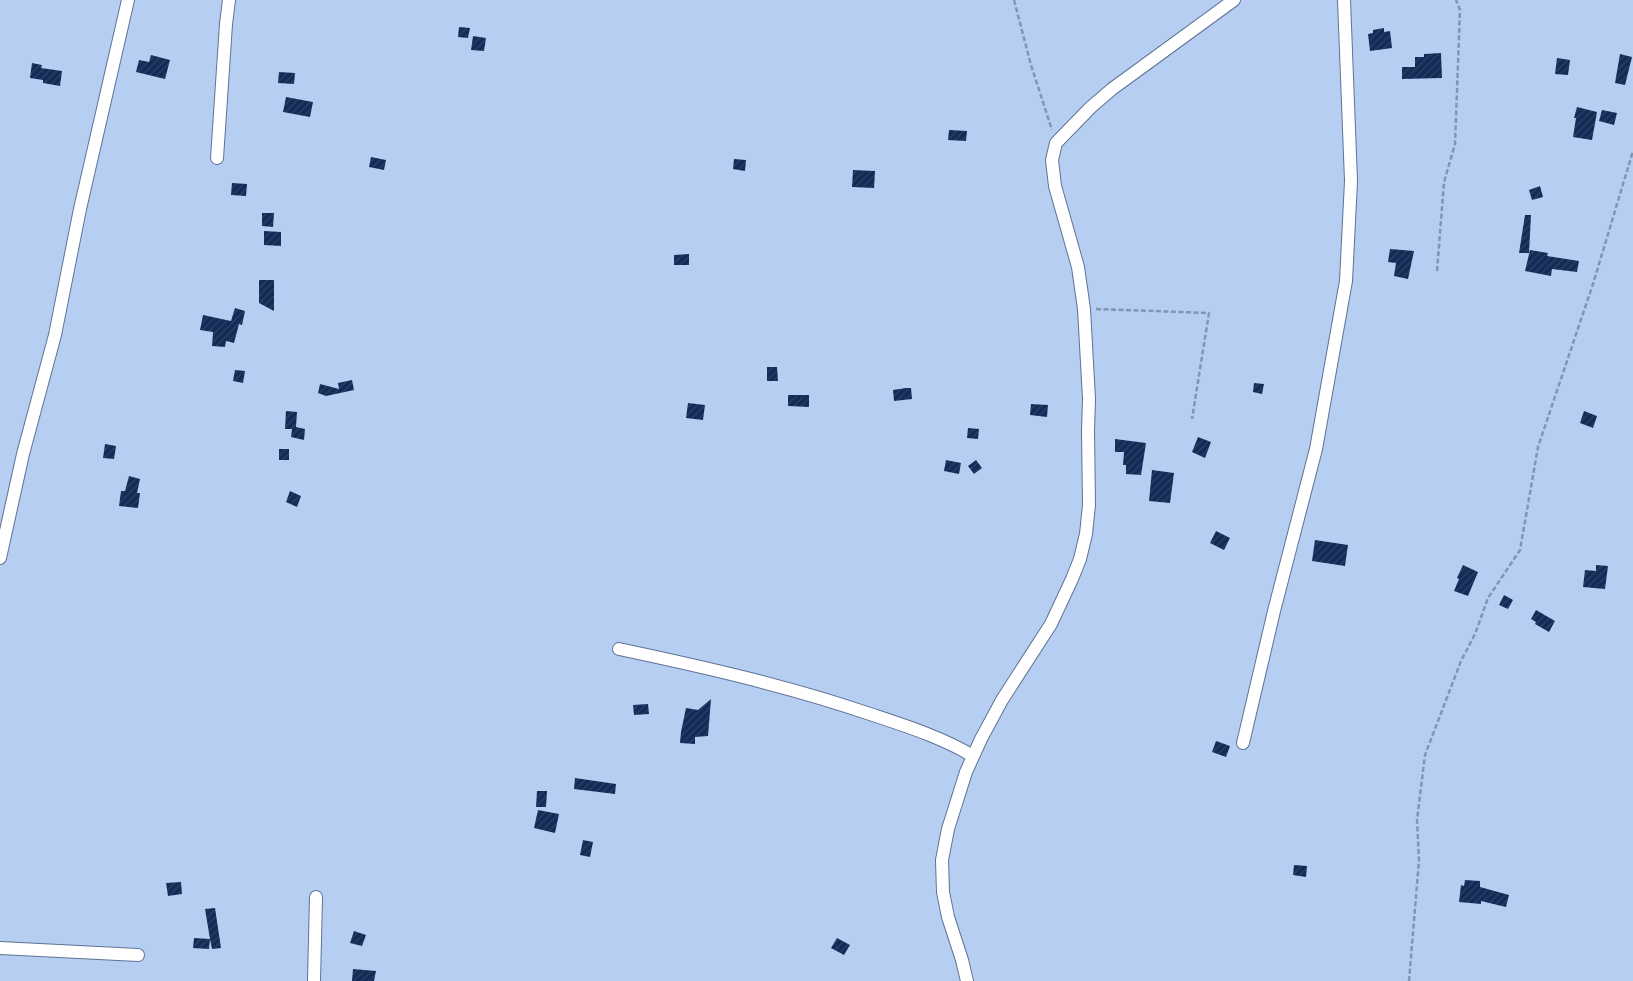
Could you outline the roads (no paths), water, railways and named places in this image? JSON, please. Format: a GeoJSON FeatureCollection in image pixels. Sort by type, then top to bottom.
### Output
{"type":"FeatureCollection","features":[{"type":"Feature","properties":{"kind":"street"},"geometry":{"type":"LineString","coordinates":[[0,558],[23,454],[55,335],[80,209],[128,0]]}},
{"type":"Feature","properties":{"kind":"street"},"geometry":{"type":"LineString","coordinates":[[217,158],[229,0]]}},
{"type":"Feature","properties":{"kind":"street"},"geometry":{"type":"LineString","coordinates":[[967,981],[948,918],[944,892],[942,860],[954,808],[973,756],[1002,700],[1051,624],[1080,559],[1086,534],[1089,505],[1089,399],[1084,309],[1078,267],[1055,186],[1052,160],[1056,144],[1076,121],[1112,89],[1234,0]]}},
{"type":"Feature","properties":{"kind":"street"},"geometry":{"type":"LineString","coordinates":[[1243,743],[1274,611],[1316,449],[1346,281],[1351,181],[1344,0]]}},
{"type":"Feature","properties":{"kind":"street"},"geometry":{"type":"LineString","coordinates":[[619,649],[710,668],[814,696],[926,733],[954,745],[973,756]]}},
{"type":"Feature","properties":{"kind":"street"},"geometry":{"type":"LineString","coordinates":[[314,981],[316,897]]}},
{"type":"Feature","properties":{"kind":"street"},"geometry":{"type":"LineString","coordinates":[[0,948],[138,955]]}}]}
